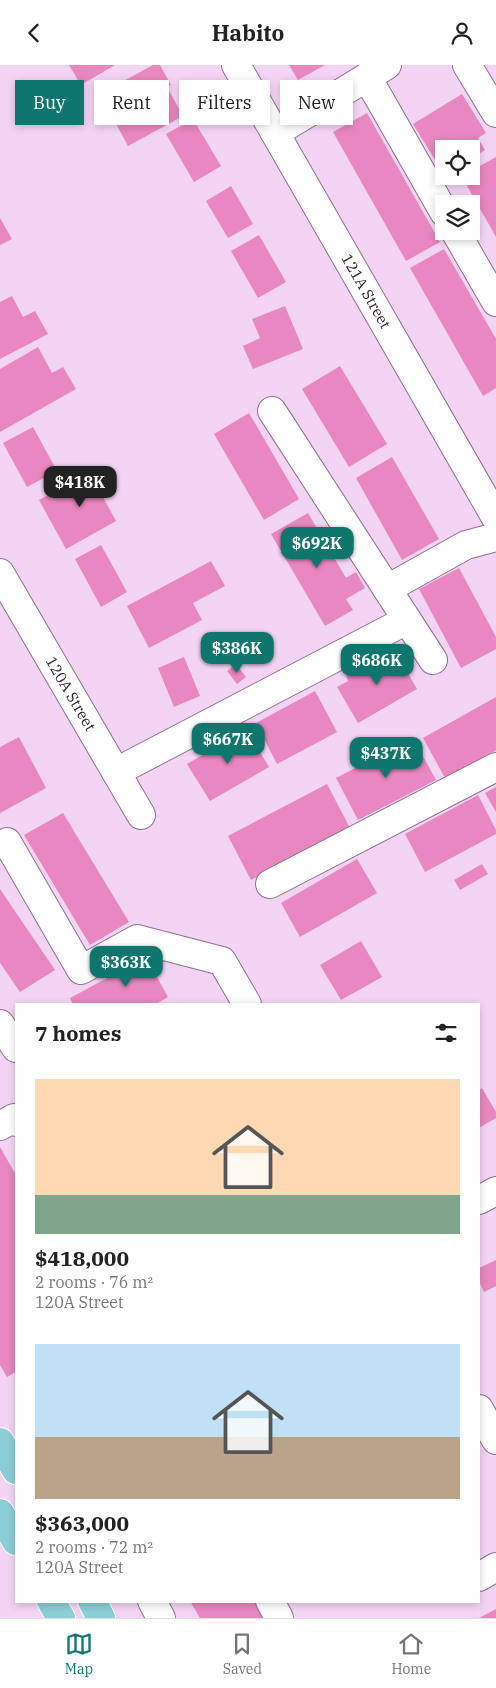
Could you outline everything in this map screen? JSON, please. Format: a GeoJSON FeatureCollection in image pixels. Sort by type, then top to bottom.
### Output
{"type":"FeatureCollection","features":[{"type":"Feature","properties":{"kind":"main road"},"geometry":{"type":"LineString","coordinates":[[0,1513],[15,1539]]}},
{"type":"Feature","properties":{"kind":"main road"},"geometry":{"type":"LineString","coordinates":[[53,1603],[61,1618]]}},
{"type":"Feature","properties":{"kind":"main road"},"geometry":{"type":"LineString","coordinates":[[93,1603],[101,1618]]}},
{"type":"Feature","properties":{"kind":"street","name":"121A Street"},"geometry":{"type":"LineString","coordinates":[[236,65],[496,518]]}},
{"type":"Feature","properties":{"kind":"street"},"geometry":{"type":"LineString","coordinates":[[467,65],[496,113]]}},
{"type":"Feature","properties":{"kind":"street"},"geometry":{"type":"LineString","coordinates":[[275,133],[377,71],[436,195]]}},
{"type":"Feature","properties":{"kind":"street"},"geometry":{"type":"LineString","coordinates":[[460,240],[496,302]]}},
{"type":"Feature","properties":{"kind":"street"},"geometry":{"type":"LineString","coordinates":[[272,411],[434,660]]}},
{"type":"Feature","properties":{"kind":"street"},"geometry":{"type":"LineString","coordinates":[[387,589],[466,545],[496,537]]}},
{"type":"Feature","properties":{"kind":"street","name":"120A Street"},"geometry":{"type":"LineString","coordinates":[[0,573],[141,815]]}},
{"type":"Feature","properties":{"kind":"street"},"geometry":{"type":"LineString","coordinates":[[116,772],[408,620]]}},
{"type":"Feature","properties":{"kind":"street"},"geometry":{"type":"LineString","coordinates":[[270,885],[496,767]]}},
{"type":"Feature","properties":{"kind":"street"},"geometry":{"type":"LineString","coordinates":[[7,842],[81,970],[137,939],[222,961],[246,1003]]}},
{"type":"Feature","properties":{"kind":"street"},"geometry":{"type":"LineString","coordinates":[[0,1024],[15,1046]]}},
{"type":"Feature","properties":{"kind":"street"},"geometry":{"type":"LineString","coordinates":[[0,1126],[14,1118],[15,1120]]}},
{"type":"Feature","properties":{"kind":"street"},"geometry":{"type":"LineString","coordinates":[[480,1200],[496,1191]]}},
{"type":"Feature","properties":{"kind":"street"},"geometry":{"type":"LineString","coordinates":[[480,1411],[496,1440]]}},
{"type":"Feature","properties":{"kind":"street"},"geometry":{"type":"LineString","coordinates":[[480,1576],[496,1567]]}},
{"type":"Feature","properties":{"kind":"street"},"geometry":{"type":"LineString","coordinates":[[153,1603],[161,1618]]}},
{"type":"Feature","properties":{"kind":"street"},"geometry":{"type":"LineString","coordinates":[[271,1603],[279,1618]]}},
{"type":"Feature","properties":{"kind":"building"},"geometry":{"type":"Polygon","coordinates":[[[69,65],[115,65],[84,83],[84,80],[78,80],[69,65]]]}},
{"type":"Feature","properties":{"kind":"building"},"geometry":{"type":"Polygon","coordinates":[[[153,65],[160,65],[168,80],[126,80],[153,65]]]}},
{"type":"Feature","properties":{"kind":"building"},"geometry":{"type":"Polygon","coordinates":[[[289,65],[325,65],[298,80],[289,65]]]}},
{"type":"Feature","properties":{"kind":"building"},"geometry":{"type":"Polygon","coordinates":[[[169,91],[179,109],[179,118],[169,124],[169,91]]]}},
{"type":"Feature","properties":{"kind":"building"},"geometry":{"type":"Polygon","coordinates":[[[462,94],[486,133],[478,138],[479,140],[435,140],[435,160],[413,124],[462,94]]]}},
{"type":"Feature","properties":{"kind":"building"},"geometry":{"type":"Polygon","coordinates":[[[367,113],[435,233],[435,240],[440,242],[406,261],[333,132],[346,125],[353,125],[353,121],[367,113]]]}},
{"type":"Feature","properties":{"kind":"building"},"geometry":{"type":"Polygon","coordinates":[[[117,125],[166,125],[128,146],[117,125]]]}},
{"type":"Feature","properties":{"kind":"building"},"geometry":{"type":"Polygon","coordinates":[[[182,125],[197,125],[221,166],[194,182],[166,134],[182,125]]]}},
{"type":"Feature","properties":{"kind":"building"},"geometry":{"type":"Polygon","coordinates":[[[480,141],[485,150],[480,153],[480,141]]]}},
{"type":"Feature","properties":{"kind":"building"},"geometry":{"type":"Polygon","coordinates":[[[496,157],[496,237],[480,209],[480,195],[472,195],[467,185],[480,185],[480,166],[496,157]]]}},
{"type":"Feature","properties":{"kind":"building"},"geometry":{"type":"Polygon","coordinates":[[[231,186],[253,224],[228,238],[206,201],[231,186]]]}},
{"type":"Feature","properties":{"kind":"building"},"geometry":{"type":"Polygon","coordinates":[[[0,218],[12,239],[0,245],[0,218]]]}},
{"type":"Feature","properties":{"kind":"building"},"geometry":{"type":"Polygon","coordinates":[[[259,235],[286,282],[258,298],[231,251],[259,235]]]}},
{"type":"Feature","properties":{"kind":"building"},"geometry":{"type":"Polygon","coordinates":[[[444,249],[496,339],[496,388],[483,396],[410,268],[444,249]]]}},
{"type":"Feature","properties":{"kind":"building"},"geometry":{"type":"Polygon","coordinates":[[[12,296],[23,317],[35,311],[48,334],[0,359],[0,302],[12,296]]]}},
{"type":"Feature","properties":{"kind":"building"},"geometry":{"type":"Polygon","coordinates":[[[285,306],[303,349],[253,369],[243,346],[260,338],[252,319],[285,306]]]}},
{"type":"Feature","properties":{"kind":"building"},"geometry":{"type":"Polygon","coordinates":[[[38,347],[52,373],[63,367],[76,389],[0,432],[0,369],[38,347]]]}},
{"type":"Feature","properties":{"kind":"building"},"geometry":{"type":"Polygon","coordinates":[[[340,366],[387,444],[349,467],[302,389],[340,366]]]}},
{"type":"Feature","properties":{"kind":"building"},"geometry":{"type":"Polygon","coordinates":[[[249,413],[299,499],[264,520],[214,434],[249,413]]]}},
{"type":"Feature","properties":{"kind":"building"},"geometry":{"type":"Polygon","coordinates":[[[33,427],[57,471],[27,487],[3,443],[33,427]]]}},
{"type":"Feature","properties":{"kind":"building"},"geometry":{"type":"Polygon","coordinates":[[[392,457],[439,539],[402,560],[356,478],[392,457]]]}},
{"type":"Feature","properties":{"kind":"building"},"geometry":{"type":"Polygon","coordinates":[[[99,467],[112,491],[103,497],[116,521],[66,549],[39,500],[99,467]]]}},
{"type":"Feature","properties":{"kind":"building"},"geometry":{"type":"Polygon","coordinates":[[[308,513],[346,578],[356,572],[365,588],[346,599],[353,610],[325,626],[271,534],[308,513]]]}},
{"type":"Feature","properties":{"kind":"building"},"geometry":{"type":"Polygon","coordinates":[[[101,545],[127,592],[101,607],[75,559],[101,545]]]}},
{"type":"Feature","properties":{"kind":"building"},"geometry":{"type":"Polygon","coordinates":[[[211,561],[225,586],[193,603],[202,620],[149,648],[127,606],[211,561]]]}},
{"type":"Feature","properties":{"kind":"building"},"geometry":{"type":"Polygon","coordinates":[[[459,568],[496,637],[496,649],[461,668],[419,589],[459,568]]]}},
{"type":"Feature","properties":{"kind":"building"},"geometry":{"type":"Polygon","coordinates":[[[394,649],[417,689],[358,723],[337,687],[348,681],[346,676],[394,649]]]}},
{"type":"Feature","properties":{"kind":"building"},"geometry":{"type":"Polygon","coordinates":[[[184,657],[200,696],[174,707],[158,668],[184,657]]]}},
{"type":"Feature","properties":{"kind":"building"},"geometry":{"type":"Polygon","coordinates":[[[236,664],[246,677],[237,684],[227,671],[236,664]]]}},
{"type":"Feature","properties":{"kind":"building"},"geometry":{"type":"Polygon","coordinates":[[[315,691],[337,732],[277,764],[256,723],[315,691]]]}},
{"type":"Feature","properties":{"kind":"building"},"geometry":{"type":"Polygon","coordinates":[[[496,697],[496,750],[445,778],[423,738],[496,697]]]}},
{"type":"Feature","properties":{"kind":"building"},"geometry":{"type":"Polygon","coordinates":[[[246,729],[269,767],[210,801],[187,764],[246,729]]]}},
{"type":"Feature","properties":{"kind":"building"},"geometry":{"type":"Polygon","coordinates":[[[19,737],[46,788],[0,813],[0,747],[19,737]]]}},
{"type":"Feature","properties":{"kind":"building"},"geometry":{"type":"Polygon","coordinates":[[[413,738],[436,780],[358,820],[336,778],[413,738]]]}},
{"type":"Feature","properties":{"kind":"building"},"geometry":{"type":"Polygon","coordinates":[[[327,784],[350,828],[251,880],[228,836],[327,784]]]}},
{"type":"Feature","properties":{"kind":"building"},"geometry":{"type":"Polygon","coordinates":[[[496,787],[496,812],[485,793],[496,787]]]}},
{"type":"Feature","properties":{"kind":"building"},"geometry":{"type":"Polygon","coordinates":[[[478,795],[496,830],[496,834],[425,872],[405,834],[478,795]]]}},
{"type":"Feature","properties":{"kind":"building"},"geometry":{"type":"Polygon","coordinates":[[[63,813],[129,922],[90,945],[24,835],[63,813]]]}},
{"type":"Feature","properties":{"kind":"building"},"geometry":{"type":"Polygon","coordinates":[[[357,859],[377,893],[300,937],[281,903],[357,859]]]}},
{"type":"Feature","properties":{"kind":"building"},"geometry":{"type":"Polygon","coordinates":[[[482,864],[488,874],[460,890],[454,880],[482,864]]]}},
{"type":"Feature","properties":{"kind":"building"},"geometry":{"type":"Polygon","coordinates":[[[0,889],[55,970],[20,992],[0,963],[0,889]]]}},
{"type":"Feature","properties":{"kind":"building"},"geometry":{"type":"Polygon","coordinates":[[[361,941],[382,977],[341,1000],[320,965],[361,941]]]}},
{"type":"Feature","properties":{"kind":"building"},"geometry":{"type":"Polygon","coordinates":[[[146,957],[168,997],[158,1003],[72,1003],[70,998],[146,957]]]}},
{"type":"Feature","properties":{"kind":"building"},"geometry":{"type":"Polygon","coordinates":[[[482,1088],[496,1112],[496,1118],[480,1127],[480,1089],[482,1088]]]}},
{"type":"Feature","properties":{"kind":"building"},"geometry":{"type":"Polygon","coordinates":[[[0,1147],[15,1173],[15,1373],[7,1377],[0,1365],[0,1147]]]}},
{"type":"Feature","properties":{"kind":"building"},"geometry":{"type":"Polygon","coordinates":[[[496,1260],[496,1286],[484,1292],[480,1283],[480,1268],[496,1260]]]}},
{"type":"Feature","properties":{"kind":"building"},"geometry":{"type":"Polygon","coordinates":[[[191,1603],[258,1603],[267,1618],[200,1618],[191,1603]]]}},
{"type":"Feature","properties":{"kind":"building"},"geometry":{"type":"Polygon","coordinates":[[[496,1609],[496,1618],[479,1618],[496,1609]]]}}]}
